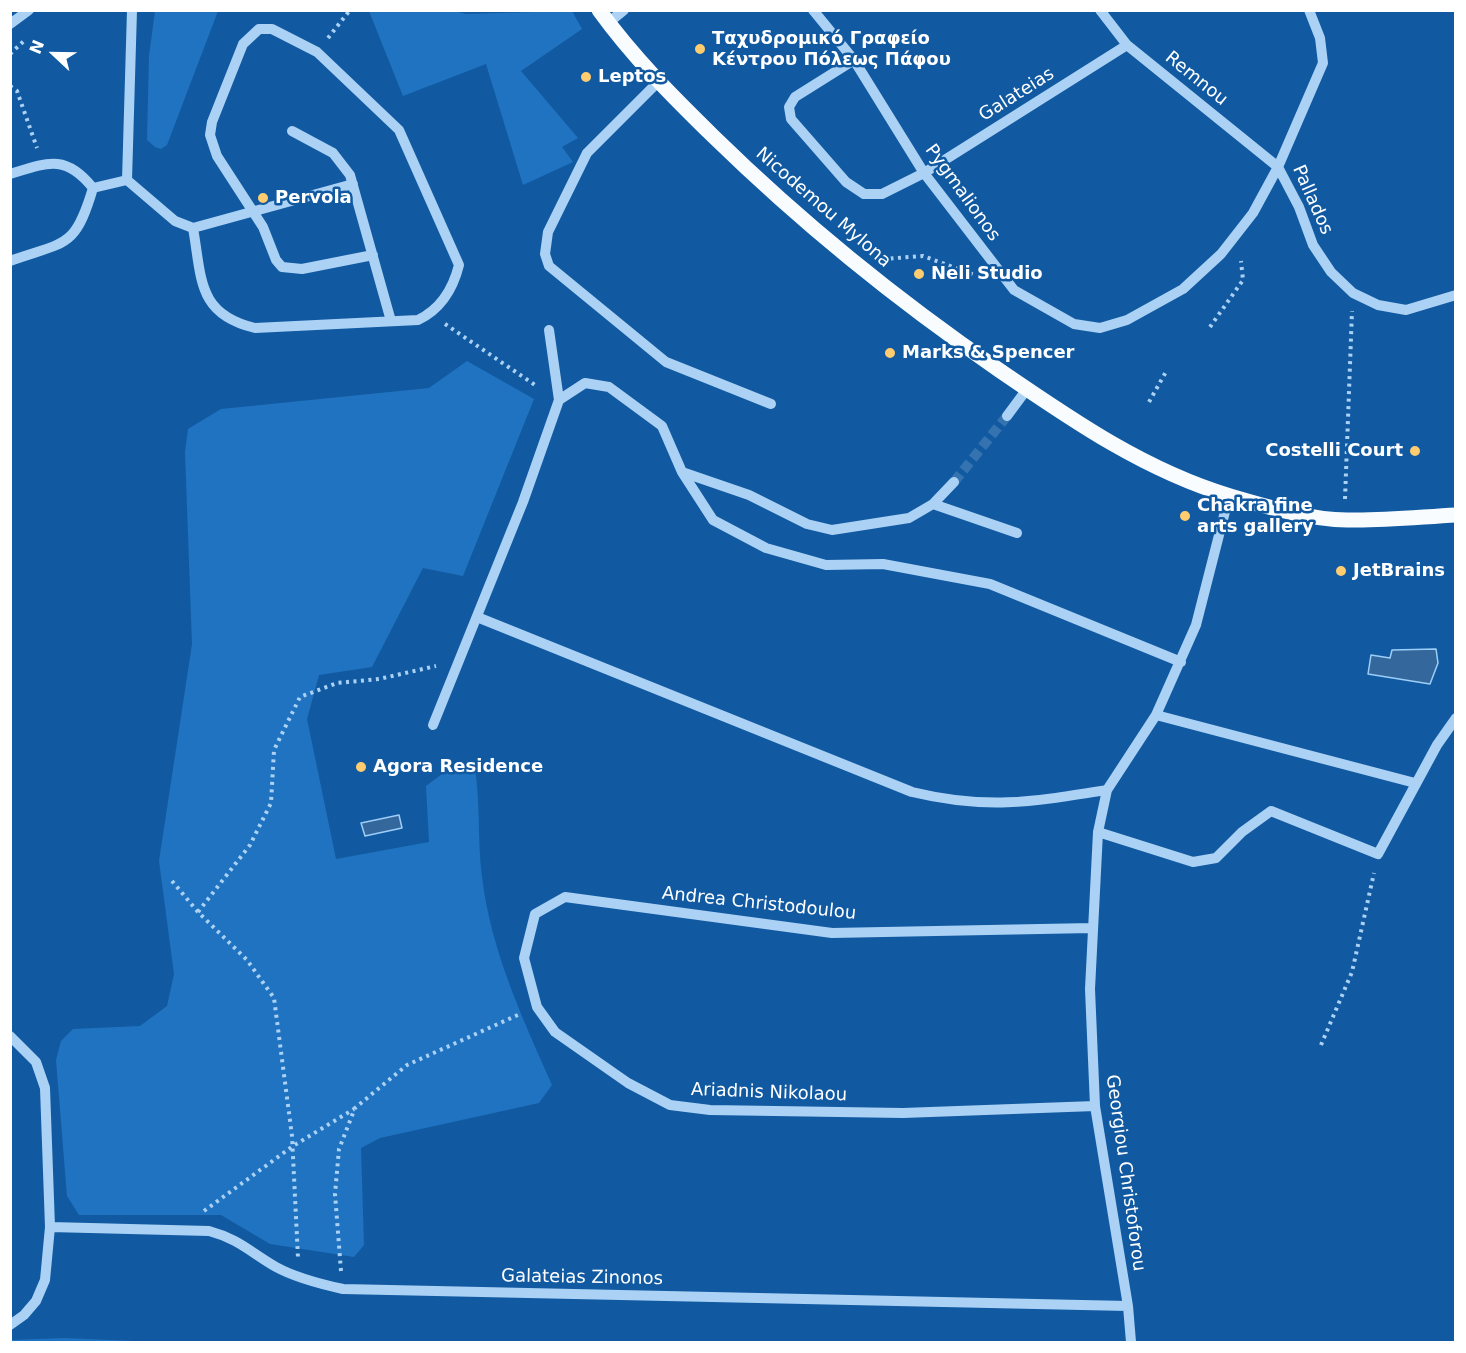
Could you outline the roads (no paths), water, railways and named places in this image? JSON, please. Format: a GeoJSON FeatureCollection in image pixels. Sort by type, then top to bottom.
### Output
{"type":"FeatureCollection","features":[{"type":"Feature","properties":{"kind":"main road","name":"Nicodemou Mylona"},"geometry":{"type":"LineString","coordinates":[[603,17],[658,82],[747,169],[854,264],[1049,406],[1156,469],[1229,496],[1286,510],[1345,520],[1455,515]]}},
{"type":"Feature","properties":{"kind":"street"},"geometry":{"type":"LineString","coordinates":[[10,24],[29,10]]}},
{"type":"Feature","properties":{"kind":"street"},"geometry":{"type":"LineString","coordinates":[[127,180],[132,10]]}},
{"type":"Feature","properties":{"kind":"street"},"geometry":{"type":"LineString","coordinates":[[603,17],[624,10]]}},
{"type":"Feature","properties":{"kind":"street","name":"Pygmalionos"},"geometry":{"type":"LineString","coordinates":[[813,10],[854,60],[924,173],[1014,290],[1074,324],[1100,328],[1126,320],[1182,289],[1228,245],[1253,213],[1278,167]]}},
{"type":"Feature","properties":{"kind":"street","name":"Remnou"},"geometry":{"type":"LineString","coordinates":[[1100,10],[1127,45],[1278,167]]}},
{"type":"Feature","properties":{"kind":"street","name":"Pallados"},"geometry":{"type":"LineString","coordinates":[[1309,10],[1320,38],[1323,63],[1278,167],[1299,207],[1313,245],[1331,272],[1353,293],[1378,305],[1406,310],[1455,295]]}},
{"type":"Feature","properties":{"kind":"street"},"geometry":{"type":"LineString","coordinates":[[193,228],[207,296],[222,317],[235,324],[255,328],[417,320],[430,314],[454,286],[459,265],[399,130],[316,52],[272,28],[259,29],[243,44],[212,122],[210,135],[217,156],[263,227],[276,260],[282,267],[302,269],[373,255]]}},
{"type":"Feature","properties":{"kind":"street","name":"Galateias"},"geometry":{"type":"LineString","coordinates":[[854,60],[795,97],[789,107],[791,119],[846,182],[864,194],[882,194],[924,173],[1127,45]]}},
{"type":"Feature","properties":{"kind":"street"},"geometry":{"type":"LineString","coordinates":[[658,82],[587,153],[548,232],[545,254],[549,266],[666,362],[771,404]]}},
{"type":"Feature","properties":{"kind":"street"},"geometry":{"type":"LineString","coordinates":[[292,131],[333,153],[343,162],[353,184],[391,321]]}},
{"type":"Feature","properties":{"kind":"street"},"geometry":{"type":"LineString","coordinates":[[10,174],[42,163],[57,162],[81,174],[93,188]]}},
{"type":"Feature","properties":{"kind":"street"},"geometry":{"type":"LineString","coordinates":[[93,188],[127,180]]}},
{"type":"Feature","properties":{"kind":"street"},"geometry":{"type":"LineString","coordinates":[[127,180],[175,221],[193,228],[353,184]]}},
{"type":"Feature","properties":{"kind":"street"},"geometry":{"type":"LineString","coordinates":[[10,261],[66,241],[77,232],[85,219],[93,188]]}},
{"type":"Feature","properties":{"kind":"street"},"geometry":{"type":"LineString","coordinates":[[433,725],[524,502],[558,400],[549,330]]}},
{"type":"Feature","properties":{"kind":"street"},"geometry":{"type":"LineString","coordinates":[[558,400],[585,382],[609,387],[618,392],[662,426],[682,472],[713,520],[766,548],[826,566],[883,564],[990,584],[1181,662]]}},
{"type":"Feature","properties":{"kind":"street"},"geometry":{"type":"LineString","coordinates":[[1007,416],[1027,389]]}},
{"type":"Feature","properties":{"kind":"street"},"geometry":{"type":"LineString","coordinates":[[682,472],[749,495],[807,524],[832,530],[909,518],[933,504],[954,482]]}},
{"type":"Feature","properties":{"kind":"street","name":"Georgiou Christoforou"},"geometry":{"type":"LineString","coordinates":[[1131,1342],[1128,1305],[1095,1106],[1090,989],[1098,832],[1107,790],[1156,716],[1181,662],[1202,606],[1229,496]]}},
{"type":"Feature","properties":{"kind":"street"},"geometry":{"type":"LineString","coordinates":[[933,504],[1017,533]]}},
{"type":"Feature","properties":{"kind":"street"},"geometry":{"type":"LineString","coordinates":[[477,616],[912,792],[950,801],[1021,804],[1107,790]]}},
{"type":"Feature","properties":{"kind":"street"},"geometry":{"type":"LineString","coordinates":[[1156,716],[1415,783]]}},
{"type":"Feature","properties":{"kind":"street"},"geometry":{"type":"LineString","coordinates":[[1098,832],[1193,862],[1216,858],[1242,832],[1271,811],[1378,854],[1415,783],[1455,718]]}},
{"type":"Feature","properties":{"kind":"street","name":"Andrea Christodoulou"},"geometry":{"type":"LineString","coordinates":[[535,914],[566,897],[832,933],[1092,928]]}},
{"type":"Feature","properties":{"kind":"street","name":"Ariadnis Nikolaou"},"geometry":{"type":"LineString","coordinates":[[535,914],[524,958],[537,1007],[555,1032],[628,1083],[670,1105],[710,1110],[903,1113],[1095,1106]]}},
{"type":"Feature","properties":{"kind":"street"},"geometry":{"type":"LineString","coordinates":[[10,1036],[36,1062],[45,1088],[50,1227],[45,1280],[24,1315],[10,1325]]}},
{"type":"Feature","properties":{"kind":"street","name":"Galateias Zinonos"},"geometry":{"type":"LineString","coordinates":[[50,1227],[209,1230],[234,1238],[276,1267],[299,1277],[343,1289],[1128,1305]]}},
{"type":"Feature","properties":{"kind":"tunnel"},"geometry":{"type":"LineString","coordinates":[[954,482],[1007,416]]}},
{"type":"Feature","properties":{"kind":"place","name":"Ταχυδρομικό Γραφείο Κέντρου Πόλεως Πάφου"},"geometry":{"type":"Point","coordinates":[700,49]}},
{"type":"Feature","properties":{"kind":"place","name":"Leptos"},"geometry":{"type":"Point","coordinates":[586,77]}},
{"type":"Feature","properties":{"kind":"place","name":"Pervola"},"geometry":{"type":"Point","coordinates":[263,198]}},
{"type":"Feature","properties":{"kind":"place","name":"Neli Studio"},"geometry":{"type":"Point","coordinates":[919,274]}},
{"type":"Feature","properties":{"kind":"place","name":"Marks & Spencer"},"geometry":{"type":"Point","coordinates":[890,353]}},
{"type":"Feature","properties":{"kind":"place","name":"Costelli Court"},"geometry":{"type":"Point","coordinates":[1415,451]}},
{"type":"Feature","properties":{"kind":"place","name":"Chakra fine arts gallery"},"geometry":{"type":"Point","coordinates":[1185,516]}},
{"type":"Feature","properties":{"kind":"place","name":"JetBrains"},"geometry":{"type":"Point","coordinates":[1341,571]}},
{"type":"Feature","properties":{"kind":"place","name":"Agora Residence"},"geometry":{"type":"Point","coordinates":[361,767]}}]}
